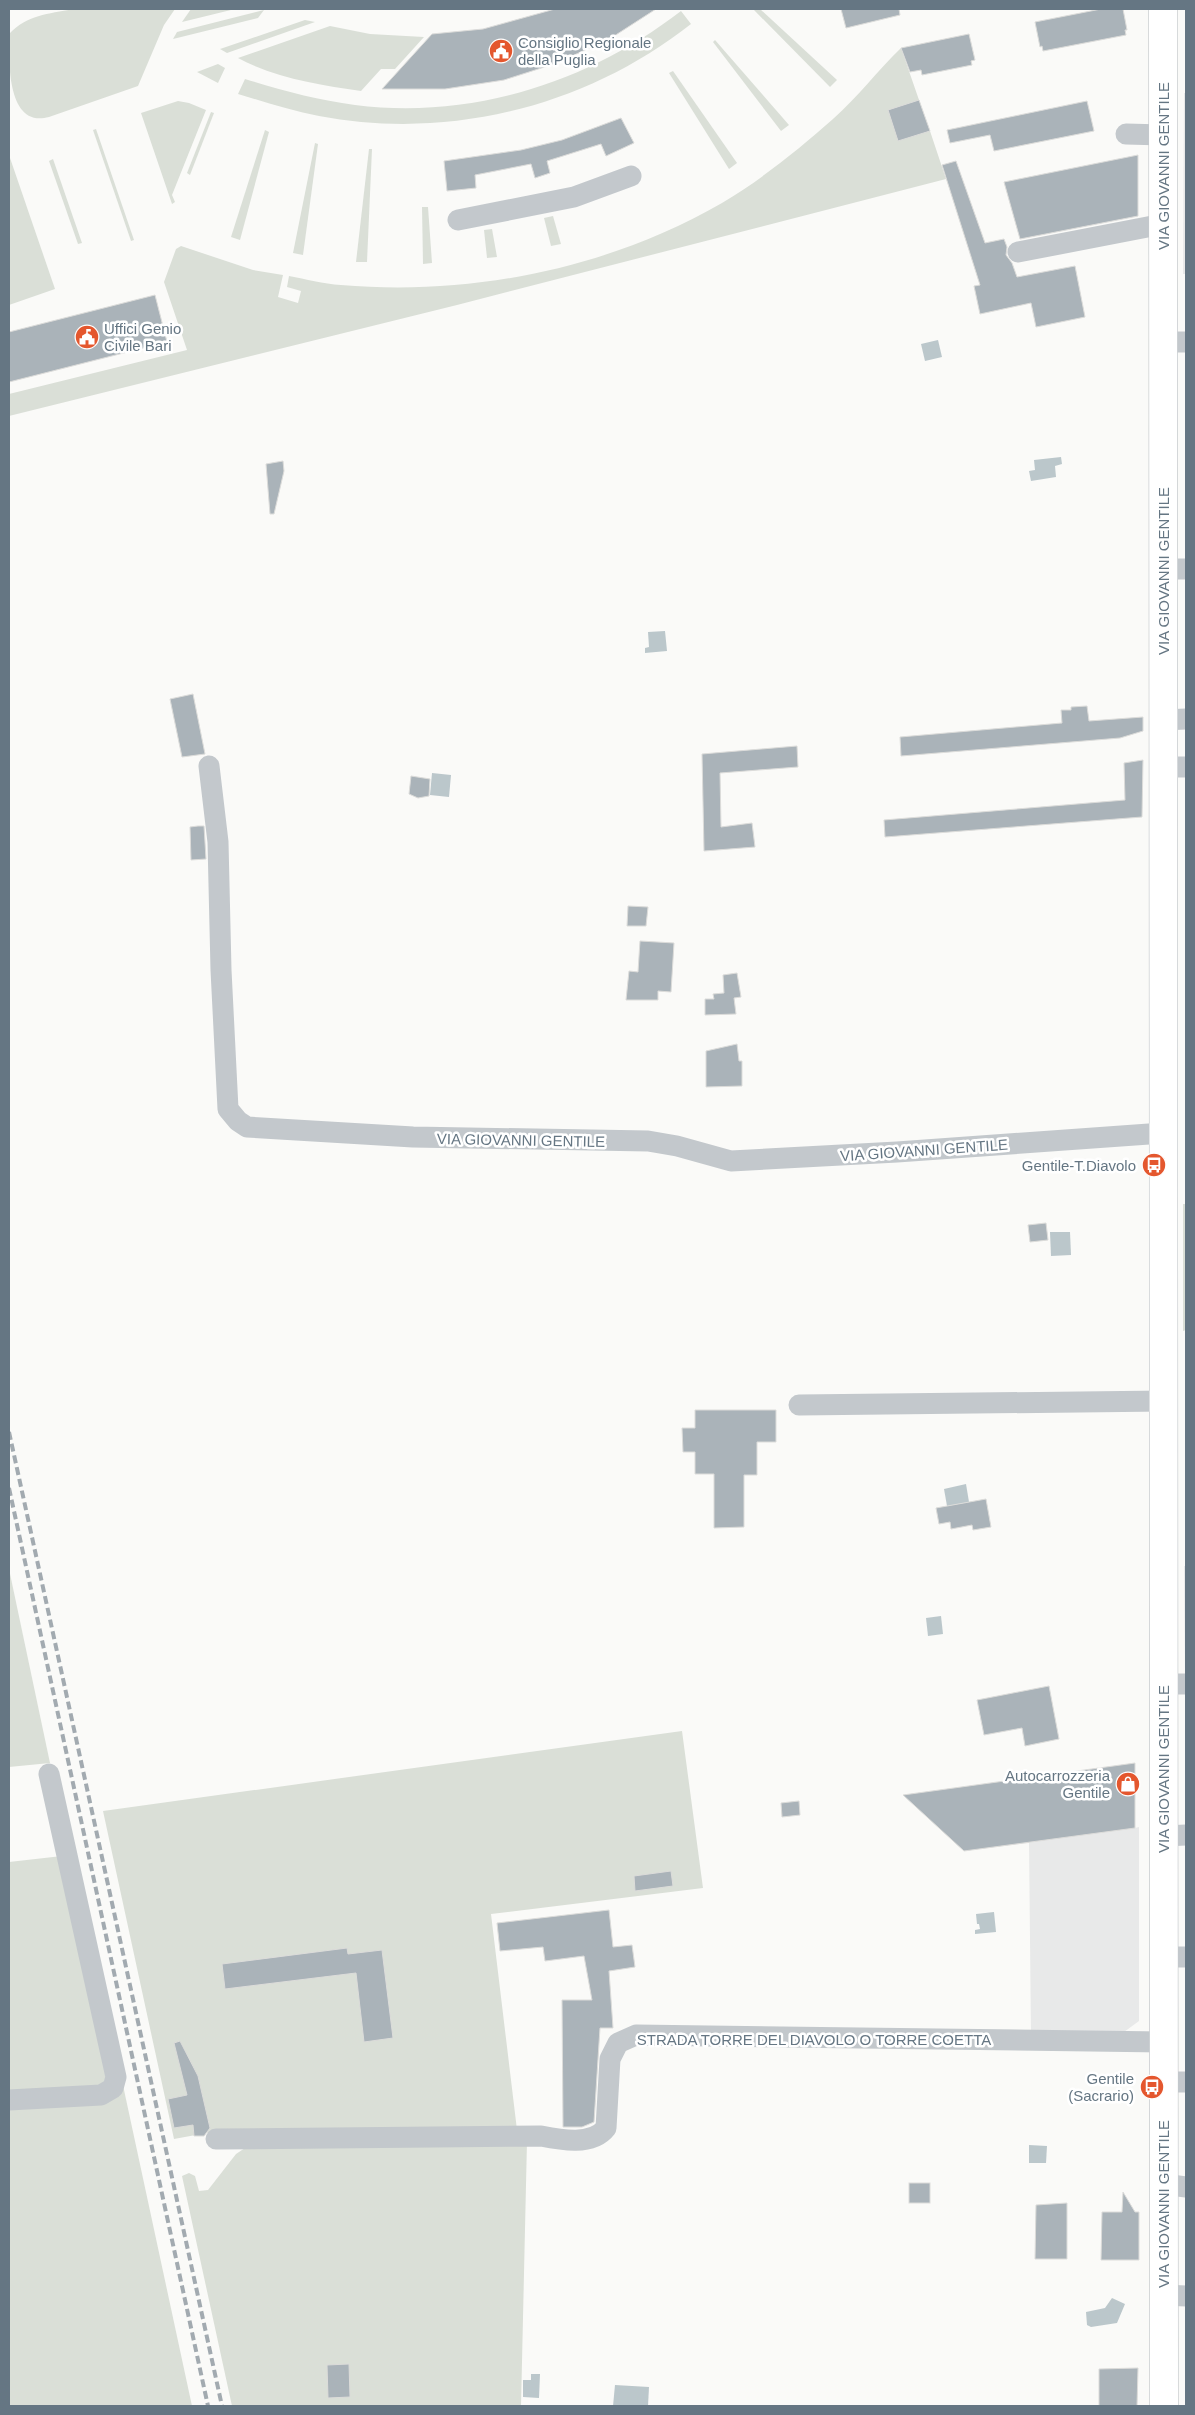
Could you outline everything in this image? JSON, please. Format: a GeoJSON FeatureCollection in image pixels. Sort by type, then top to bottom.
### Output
{"type":"FeatureCollection","features":[{"type":"Feature","properties":{"kind":"main road","name":"VIA GIOVANNI GENTILE"},"geometry":{"type":"LineString","coordinates":[[1163,9],[1163,224],[1175,342],[1174,767],[1163,1133],[1164,1401],[1175,1684],[1175,1957],[1163,2042],[1175,2082],[1175,2295],[1164,2400]]}},
{"type":"Feature","properties":{"kind":"lane"},"geometry":{"type":"LineString","coordinates":[[1126,134],[1163,135]]}},
{"type":"Feature","properties":{"kind":"lane"},"geometry":{"type":"LineString","coordinates":[[458,220],[574,197],[631,176]]}},
{"type":"Feature","properties":{"kind":"lane"},"geometry":{"type":"LineString","coordinates":[[1018,252],[1163,224]]}},
{"type":"Feature","properties":{"kind":"lane","name":"VIA GIOVANNI GENTILE"},"geometry":{"type":"LineString","coordinates":[[208,766],[218,842],[221,970],[228,1109],[238,1121],[248,1126],[413,1138],[648,1141],[677,1146],[731,1161],[935,1150],[1163,1133]]}},
{"type":"Feature","properties":{"kind":"lane"},"geometry":{"type":"LineString","coordinates":[[799,1405],[1164,1401]]}},
{"type":"Feature","properties":{"kind":"lane"},"geometry":{"type":"LineString","coordinates":[[9,2100],[102,2095],[113,2088],[116,2077],[49,1774]]}},
{"type":"Feature","properties":{"kind":"lane","name":"STRADA TORRE DEL DIAVOLO O TORRE COETTA"},"geometry":{"type":"LineString","coordinates":[[216,2139],[541,2136],[559,2140],[589,2139],[600,2136],[606,2128],[610,2060],[618,2043],[636,2035],[1163,2042]]}},
{"type":"Feature","properties":{"kind":"shaded area"},"geometry":{"type":"Polygon","coordinates":[[[73,9],[175,9],[164,25],[138,86],[49,117],[35,118],[25,113],[17,103],[10,74],[9,34],[31,19],[73,9]]]}},
{"type":"Feature","properties":{"kind":"shaded area"},"geometry":{"type":"Polygon","coordinates":[[[191,9],[235,9],[182,22],[191,9]]]}},
{"type":"Feature","properties":{"kind":"shaded area"},"geometry":{"type":"Polygon","coordinates":[[[753,9],[760,9],[837,80],[830,87],[753,9]]]}},
{"type":"Feature","properties":{"kind":"shaded area"},"geometry":{"type":"Polygon","coordinates":[[[264,10],[258,18],[173,39],[177,32],[264,10]]]}},
{"type":"Feature","properties":{"kind":"shaded area"},"geometry":{"type":"Polygon","coordinates":[[[681,11],[691,24],[651,53],[607,76],[562,96],[515,110],[467,119],[418,124],[368,123],[309,114],[238,94],[245,79],[299,94],[355,105],[399,108],[442,107],[485,101],[527,90],[568,76],[608,58],[645,36],[681,11]]]}},
{"type":"Feature","properties":{"kind":"shaded area"},"geometry":{"type":"Polygon","coordinates":[[[305,20],[315,22],[227,53],[220,49],[305,20]]]}},
{"type":"Feature","properties":{"kind":"shaded area"},"geometry":{"type":"Polygon","coordinates":[[[330,26],[370,34],[424,37],[395,69],[381,69],[361,91],[282,76],[238,58],[330,26]]]}},
{"type":"Feature","properties":{"kind":"shaded area"},"geometry":{"type":"Polygon","coordinates":[[[715,40],[789,125],[781,131],[713,42],[715,40]]]}},
{"type":"Feature","properties":{"kind":"shaded area"},"geometry":{"type":"Polygon","coordinates":[[[901,48],[919,100],[888,110],[898,140],[930,131],[946,179],[457,305],[9,416],[9,394],[187,350],[164,282],[176,249],[181,246],[253,270],[283,275],[278,297],[298,303],[301,291],[287,287],[289,276],[341,285],[390,287],[440,286],[538,273],[585,261],[632,245],[678,226],[722,203],[751,184],[793,153],[833,119],[901,48]]]}},
{"type":"Feature","properties":{"kind":"shaded area"},"geometry":{"type":"Polygon","coordinates":[[[218,64],[225,68],[218,83],[197,72],[218,64]]]}},
{"type":"Feature","properties":{"kind":"shaded area"},"geometry":{"type":"Polygon","coordinates":[[[673,71],[737,163],[729,169],[669,73],[673,71]]]}},
{"type":"Feature","properties":{"kind":"shaded area"},"geometry":{"type":"Polygon","coordinates":[[[1184,93],[1186,93],[1186,274],[1183,274],[1184,93]]]}},
{"type":"Feature","properties":{"kind":"shaded area"},"geometry":{"type":"Polygon","coordinates":[[[178,101],[206,110],[172,195],[175,202],[172,204],[141,113],[178,101]]]}},
{"type":"Feature","properties":{"kind":"shaded area"},"geometry":{"type":"Polygon","coordinates":[[[211,112],[214,113],[190,175],[187,173],[211,112]]]}},
{"type":"Feature","properties":{"kind":"shaded area"},"geometry":{"type":"Polygon","coordinates":[[[96,129],[134,240],[131,241],[93,130],[96,129]]]}},
{"type":"Feature","properties":{"kind":"shaded area"},"geometry":{"type":"Polygon","coordinates":[[[265,130],[269,132],[240,240],[231,237],[265,130]]]}},
{"type":"Feature","properties":{"kind":"shaded area"},"geometry":{"type":"Polygon","coordinates":[[[315,143],[318,144],[303,255],[293,253],[315,143]]]}},
{"type":"Feature","properties":{"kind":"shaded area"},"geometry":{"type":"Polygon","coordinates":[[[369,149],[372,149],[367,262],[356,262],[369,149]]]}},
{"type":"Feature","properties":{"kind":"shaded area"},"geometry":{"type":"Polygon","coordinates":[[[9,155],[55,289],[9,305],[9,155]]]}},
{"type":"Feature","properties":{"kind":"shaded area"},"geometry":{"type":"Polygon","coordinates":[[[53,159],[82,243],[78,244],[49,161],[53,159]]]}},
{"type":"Feature","properties":{"kind":"shaded area"},"geometry":{"type":"Polygon","coordinates":[[[422,207],[428,207],[432,263],[423,264],[422,207]]]}},
{"type":"Feature","properties":{"kind":"shaded area"},"geometry":{"type":"Polygon","coordinates":[[[553,216],[561,244],[551,246],[544,218],[553,216]]]}},
{"type":"Feature","properties":{"kind":"shaded area"},"geometry":{"type":"Polygon","coordinates":[[[492,229],[497,257],[487,258],[484,230],[492,229]]]}},
{"type":"Feature","properties":{"kind":"shaded area"},"geometry":{"type":"Polygon","coordinates":[[[938,340],[942,357],[925,361],[921,344],[938,340]]]}},
{"type":"Feature","properties":{"kind":"shaded area"},"geometry":{"type":"Polygon","coordinates":[[[1061,457],[1062,464],[1055,466],[1056,477],[1031,481],[1029,471],[1035,470],[1034,460],[1061,457]]]}},
{"type":"Feature","properties":{"kind":"shaded area"},"geometry":{"type":"Polygon","coordinates":[[[665,631],[667,651],[645,653],[645,648],[649,647],[648,632],[665,631]]]}},
{"type":"Feature","properties":{"kind":"shaded area"},"geometry":{"type":"Polygon","coordinates":[[[432,773],[451,775],[449,797],[430,795],[432,773]]]}},
{"type":"Feature","properties":{"kind":"shaded area"},"geometry":{"type":"Polygon","coordinates":[[[1183,1204],[1186,1204],[1186,1330],[1183,1331],[1183,1204]]]}},
{"type":"Feature","properties":{"kind":"shaded area"},"geometry":{"type":"Polygon","coordinates":[[[1050,1232],[1070,1232],[1071,1255],[1051,1256],[1050,1232]]]}},
{"type":"Feature","properties":{"kind":"shaded area"},"geometry":{"type":"Polygon","coordinates":[[[966,1484],[969,1502],[947,1506],[944,1489],[966,1484]]]}},
{"type":"Feature","properties":{"kind":"shaded area"},"geometry":{"type":"Polygon","coordinates":[[[1184,1566],[1186,1566],[1186,1678],[1185,1678],[1184,1566]]]}},
{"type":"Feature","properties":{"kind":"shaded area"},"geometry":{"type":"Polygon","coordinates":[[[9,1569],[50,1763],[9,1767],[9,1569]]]}},
{"type":"Feature","properties":{"kind":"shaded area"},"geometry":{"type":"Polygon","coordinates":[[[941,1616],[943,1634],[928,1636],[926,1618],[941,1616]]]}},
{"type":"Feature","properties":{"kind":"shaded area"},"geometry":{"type":"Polygon","coordinates":[[[682,1731],[703,1888],[491,1914],[517,2130],[212,2132],[174,2139],[103,1811],[682,1731]]]}},
{"type":"Feature","properties":{"kind":"shaded area"},"geometry":{"type":"Polygon","coordinates":[[[1135,1763],[1135,1828],[1139,1827],[1139,2021],[1120,2035],[1031,2035],[1029,1843],[964,1851],[903,1795],[1135,1763]]]}},
{"type":"Feature","properties":{"kind":"shaded area"},"geometry":{"type":"Polygon","coordinates":[[[62,1856],[108,2086],[9,2095],[9,1862],[62,1856]]]}},
{"type":"Feature","properties":{"kind":"shaded area"},"geometry":{"type":"Polygon","coordinates":[[[994,1912],[996,1932],[975,1934],[975,1930],[980,1929],[979,1924],[977,1924],[976,1914],[994,1912]]]}},
{"type":"Feature","properties":{"kind":"shaded area"},"geometry":{"type":"Polygon","coordinates":[[[121,2076],[192,2406],[9,2406],[9,2107],[105,2099],[121,2076]]]}},
{"type":"Feature","properties":{"kind":"shaded area"},"geometry":{"type":"Polygon","coordinates":[[[527,2141],[521,2406],[232,2406],[182,2176],[189,2173],[195,2176],[199,2191],[208,2190],[236,2154],[245,2148],[527,2141]]]}},
{"type":"Feature","properties":{"kind":"shaded area"},"geometry":{"type":"Polygon","coordinates":[[[1029,2145],[1047,2146],[1046,2163],[1029,2163],[1029,2145]]]}},
{"type":"Feature","properties":{"kind":"shaded area"},"geometry":{"type":"Polygon","coordinates":[[[1112,2298],[1125,2304],[1117,2323],[1091,2327],[1087,2325],[1086,2312],[1105,2308],[1112,2298]]]}},
{"type":"Feature","properties":{"kind":"shaded area"},"geometry":{"type":"Polygon","coordinates":[[[531,2374],[540,2374],[539,2398],[523,2397],[523,2380],[531,2380],[531,2374]]]}},
{"type":"Feature","properties":{"kind":"shaded area"},"geometry":{"type":"Polygon","coordinates":[[[615,2385],[649,2387],[648,2406],[613,2406],[615,2385]]]}},
{"type":"Feature","properties":{"kind":"building","name":"Consiglio Regionale della Puglia"},"geometry":{"type":"Polygon","coordinates":[[[555,9],[656,9],[611,38],[557,63],[504,80],[445,89],[382,89],[432,34],[483,29],[555,9]]]}},
{"type":"Feature","properties":{"kind":"building"},"geometry":{"type":"Polygon","coordinates":[[[841,9],[899,9],[900,15],[846,28],[841,9]]]}},
{"type":"Feature","properties":{"kind":"building"},"geometry":{"type":"Polygon","coordinates":[[[1101,9],[1123,9],[1127,30],[1125,30],[1126,35],[1043,51],[1042,46],[1040,47],[1035,22],[1101,9]]]}},
{"type":"Feature","properties":{"kind":"building"},"geometry":{"type":"Polygon","coordinates":[[[969,34],[975,60],[971,61],[972,65],[922,75],[921,70],[910,72],[901,48],[969,34]]]}},
{"type":"Feature","properties":{"kind":"building"},"geometry":{"type":"Polygon","coordinates":[[[919,100],[930,131],[898,141],[888,110],[919,100]]]}},
{"type":"Feature","properties":{"kind":"building"},"geometry":{"type":"Polygon","coordinates":[[[1087,101],[1094,131],[994,151],[990,135],[950,143],[947,130],[1087,101]]]}},
{"type":"Feature","properties":{"kind":"building"},"geometry":{"type":"Polygon","coordinates":[[[621,118],[634,143],[606,156],[601,144],[547,161],[550,173],[535,178],[531,164],[475,175],[476,188],[447,191],[444,161],[521,150],[562,140],[621,118]]]}},
{"type":"Feature","properties":{"kind":"building"},"geometry":{"type":"Polygon","coordinates":[[[1138,155],[1138,216],[1020,239],[1004,182],[1138,155]]]}},
{"type":"Feature","properties":{"kind":"building"},"geometry":{"type":"Polygon","coordinates":[[[956,161],[985,243],[1004,239],[1007,247],[1006,255],[1012,263],[1017,277],[1075,266],[1085,317],[1036,327],[1031,303],[980,314],[974,286],[980,285],[942,165],[956,161]]]}},
{"type":"Feature","properties":{"kind":"building","name":"Uffici Genio Civile Bari"},"geometry":{"type":"Polygon","coordinates":[[[155,295],[167,342],[9,382],[9,332],[155,295]]]}},
{"type":"Feature","properties":{"kind":"building"},"geometry":{"type":"Polygon","coordinates":[[[283,461],[284,471],[274,514],[270,514],[266,464],[283,461]]]}},
{"type":"Feature","properties":{"kind":"building"},"geometry":{"type":"Polygon","coordinates":[[[193,694],[205,754],[182,757],[170,699],[193,694]]]}},
{"type":"Feature","properties":{"kind":"building"},"geometry":{"type":"Polygon","coordinates":[[[1087,706],[1089,721],[1143,717],[1143,731],[1120,738],[901,756],[900,737],[1062,723],[1061,710],[1071,710],[1071,707],[1087,706]]]}},
{"type":"Feature","properties":{"kind":"building"},"geometry":{"type":"Polygon","coordinates":[[[797,746],[798,767],[720,773],[721,827],[752,823],[755,847],[704,851],[702,754],[797,746]]]}},
{"type":"Feature","properties":{"kind":"building"},"geometry":{"type":"Polygon","coordinates":[[[1143,760],[1142,817],[885,837],[884,820],[1125,800],[1124,763],[1143,760]]]}},
{"type":"Feature","properties":{"kind":"building"},"geometry":{"type":"Polygon","coordinates":[[[411,776],[430,779],[429,796],[418,798],[409,794],[411,776]]]}},
{"type":"Feature","properties":{"kind":"building"},"geometry":{"type":"Polygon","coordinates":[[[204,826],[206,859],[191,860],[190,827],[204,826]]]}},
{"type":"Feature","properties":{"kind":"building"},"geometry":{"type":"Polygon","coordinates":[[[628,906],[648,907],[646,926],[627,926],[628,906]]]}},
{"type":"Feature","properties":{"kind":"building"},"geometry":{"type":"Polygon","coordinates":[[[640,941],[674,943],[671,992],[658,991],[658,1000],[626,1000],[629,971],[638,972],[640,941]]]}},
{"type":"Feature","properties":{"kind":"building"},"geometry":{"type":"Polygon","coordinates":[[[737,973],[741,997],[734,998],[736,1014],[705,1015],[705,999],[714,999],[713,994],[724,993],[723,975],[737,973]]]}},
{"type":"Feature","properties":{"kind":"building"},"geometry":{"type":"Polygon","coordinates":[[[737,1044],[739,1061],[742,1061],[742,1086],[706,1087],[706,1051],[737,1044]]]}},
{"type":"Feature","properties":{"kind":"building"},"geometry":{"type":"Polygon","coordinates":[[[1046,1223],[1048,1240],[1030,1242],[1028,1225],[1046,1223]]]}},
{"type":"Feature","properties":{"kind":"building"},"geometry":{"type":"Polygon","coordinates":[[[695,1410],[776,1410],[776,1442],[757,1442],[757,1475],[744,1475],[744,1527],[714,1528],[714,1474],[695,1474],[695,1452],[683,1452],[682,1428],[695,1428],[695,1410]]]}},
{"type":"Feature","properties":{"kind":"building"},"geometry":{"type":"Polygon","coordinates":[[[986,1499],[991,1527],[973,1530],[972,1525],[951,1529],[950,1522],[939,1524],[936,1508],[986,1499]]]}},
{"type":"Feature","properties":{"kind":"building"},"geometry":{"type":"Polygon","coordinates":[[[1049,1686],[1059,1739],[1025,1746],[1022,1728],[984,1735],[977,1700],[1049,1686]]]}},
{"type":"Feature","properties":{"kind":"building"},"geometry":{"type":"Polygon","coordinates":[[[1135,1763],[1135,1828],[964,1851],[903,1795],[1135,1763]]]}},
{"type":"Feature","properties":{"kind":"building"},"geometry":{"type":"Polygon","coordinates":[[[799,1801],[800,1815],[782,1817],[781,1803],[799,1801]]]}},
{"type":"Feature","properties":{"kind":"building"},"geometry":{"type":"Polygon","coordinates":[[[671,1871],[673,1886],[635,1891],[634,1876],[671,1871]]]}},
{"type":"Feature","properties":{"kind":"building"},"geometry":{"type":"Polygon","coordinates":[[[609,1910],[613,1947],[632,1945],[635,1967],[609,1971],[613,2028],[600,2028],[594,2122],[582,2127],[563,2127],[562,2000],[592,2000],[584,1956],[545,1961],[543,1947],[500,1951],[497,1923],[609,1910]]]}},
{"type":"Feature","properties":{"kind":"building"},"geometry":{"type":"Polygon","coordinates":[[[347,1948],[348,1954],[382,1950],[393,2038],[364,2042],[356,1973],[225,1989],[222,1964],[347,1948]]]}},
{"type":"Feature","properties":{"kind":"building"},"geometry":{"type":"Polygon","coordinates":[[[180,2041],[198,2076],[210,2128],[204,2136],[194,2136],[193,2125],[174,2128],[168,2099],[187,2095],[174,2043],[180,2041]]]}},
{"type":"Feature","properties":{"kind":"building"},"geometry":{"type":"Polygon","coordinates":[[[909,2183],[930,2183],[930,2203],[909,2203],[909,2183]]]}},
{"type":"Feature","properties":{"kind":"building"},"geometry":{"type":"Polygon","coordinates":[[[1123,2192],[1135,2212],[1139,2212],[1139,2260],[1101,2260],[1102,2212],[1122,2212],[1123,2192]]]}},
{"type":"Feature","properties":{"kind":"building"},"geometry":{"type":"Polygon","coordinates":[[[1067,2203],[1067,2259],[1035,2259],[1036,2205],[1067,2203]]]}},
{"type":"Feature","properties":{"kind":"building"},"geometry":{"type":"Polygon","coordinates":[[[349,2364],[350,2397],[328,2398],[327,2365],[349,2364]]]}},
{"type":"Feature","properties":{"kind":"building"},"geometry":{"type":"Polygon","coordinates":[[[1138,2368],[1137,2406],[1099,2406],[1099,2369],[1138,2368]]]}},
{"type":"Feature","properties":{"kind":"railway"},"geometry":{"type":"LineString","coordinates":[[9,1432],[222,2406]]}},
{"type":"Feature","properties":{"kind":"railway"},"geometry":{"type":"LineString","coordinates":[[9,1488],[208,2406]]}},
{"type":"Feature","properties":{"kind":"place","name":"Consiglio Regionale della Puglia"},"geometry":{"type":"Point","coordinates":[501,51]}},
{"type":"Feature","properties":{"kind":"place","name":"Uffici Genio Civile Bari"},"geometry":{"type":"Point","coordinates":[87,337]}},
{"type":"Feature","properties":{"kind":"place","name":"Gentile-T.Diavolo"},"geometry":{"type":"Point","coordinates":[1154,1165]}},
{"type":"Feature","properties":{"kind":"place","name":"Autocarrozzeria Gentile"},"geometry":{"type":"Point","coordinates":[1128,1784]}},
{"type":"Feature","properties":{"kind":"place","name":"Gentile (Sacrario)"},"geometry":{"type":"Point","coordinates":[1152,2087]}}]}
